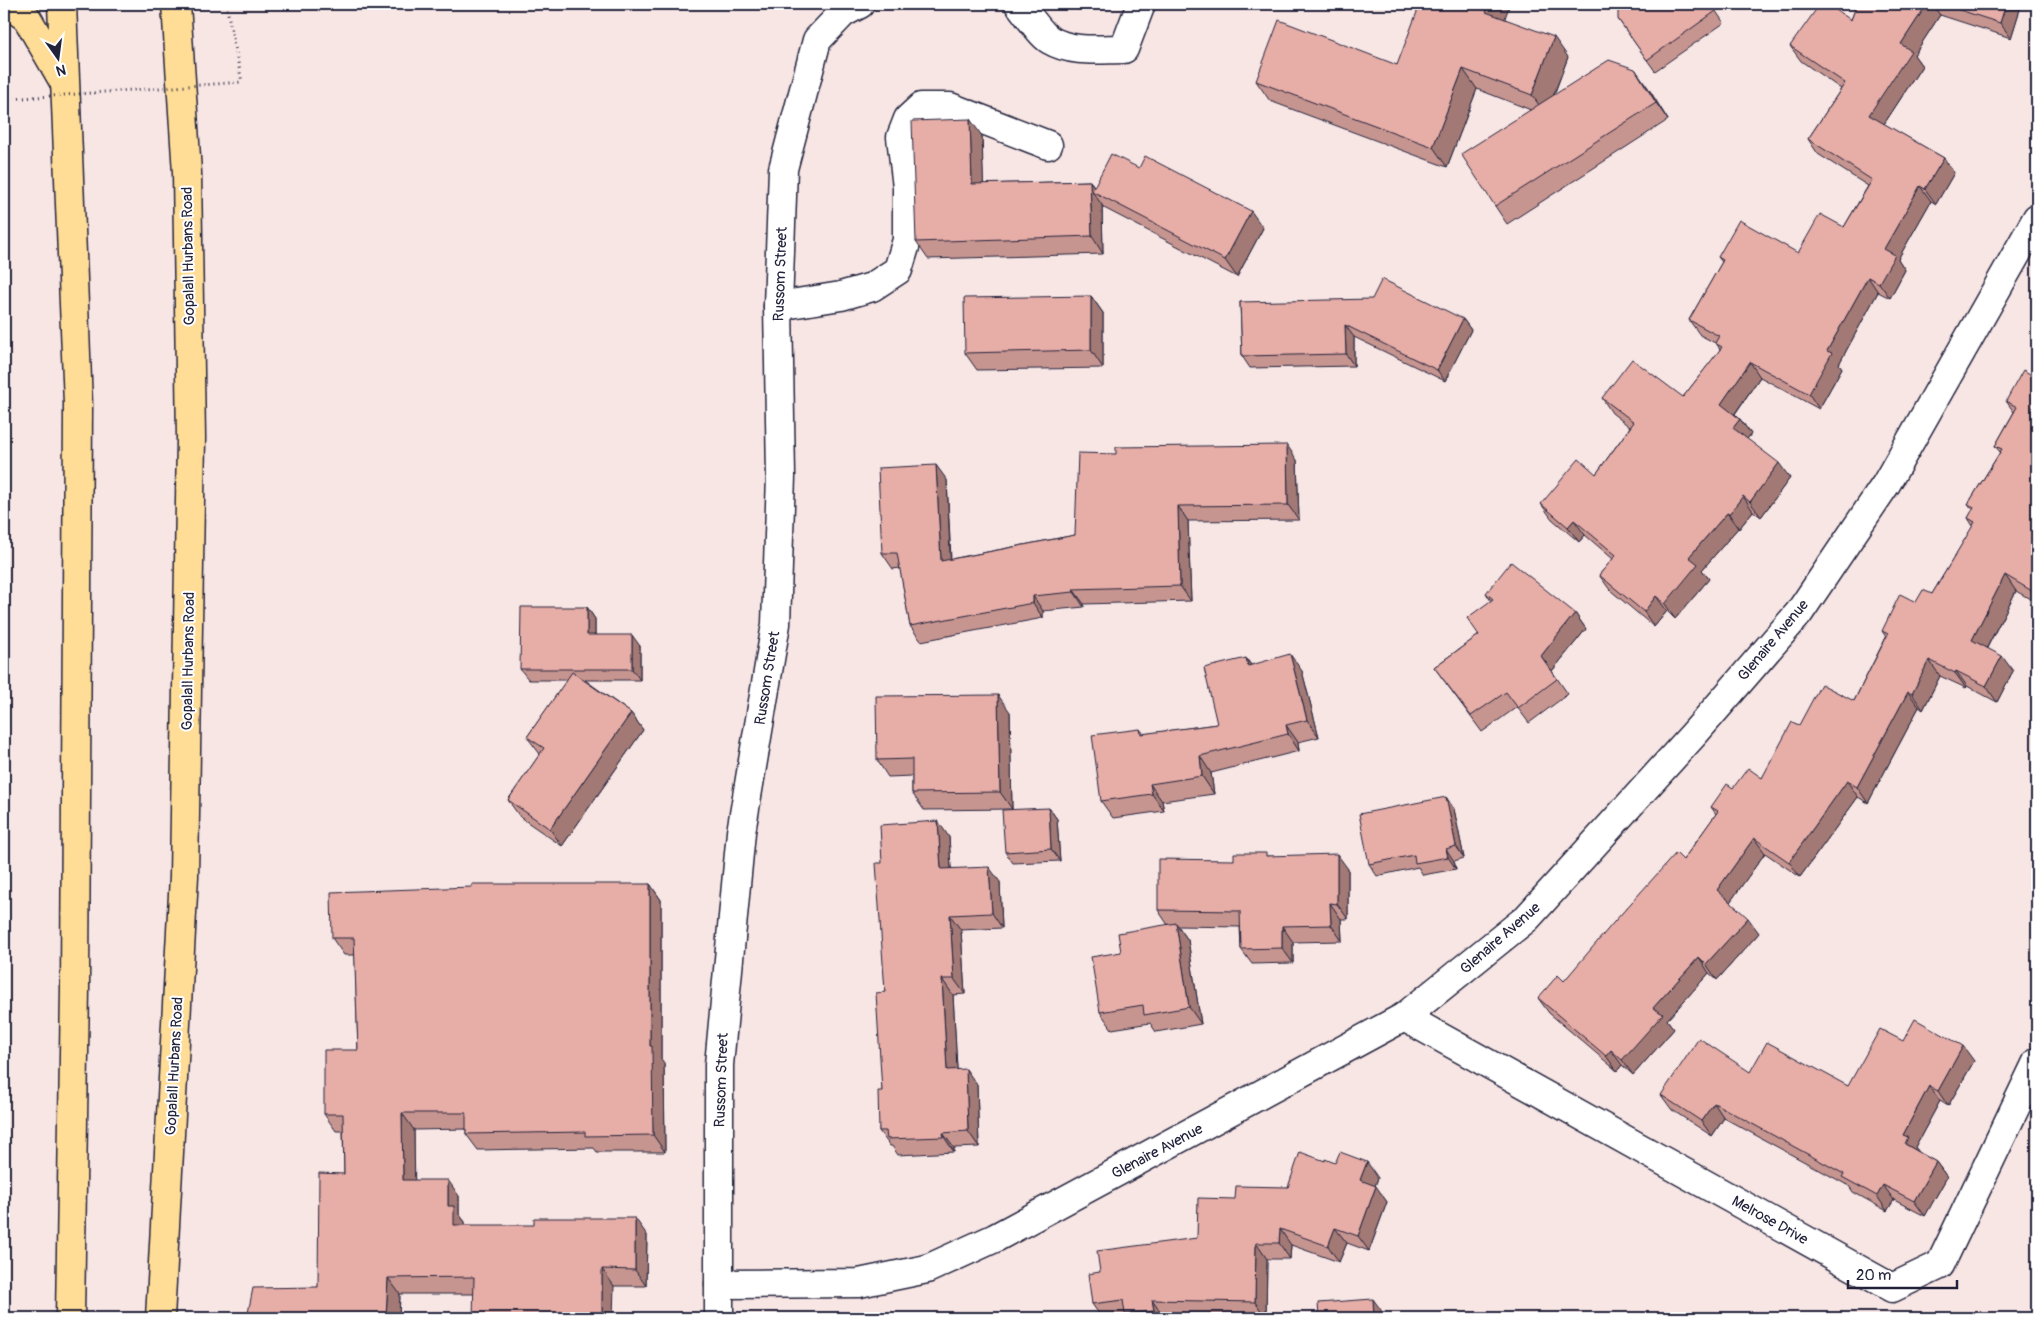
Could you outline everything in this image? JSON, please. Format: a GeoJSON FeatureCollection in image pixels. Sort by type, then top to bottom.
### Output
{"type":"FeatureCollection","features":[{"type":"Feature","properties":{"kind":"main road"},"geometry":{"type":"LineString","coordinates":[[8,4],[27,18],[66,85]]}},
{"type":"Feature","properties":{"kind":"main road"},"geometry":{"type":"LineString","coordinates":[[62,4],[78,404],[75,979],[70,1318]]}},
{"type":"Feature","properties":{"kind":"main road","name":"Gopalall Hurbans Road"},"geometry":{"type":"LineString","coordinates":[[160,1318],[184,876],[191,448],[187,173],[176,4]]}},
{"type":"Feature","properties":{"kind":"main road"},"geometry":{"type":"LineString","coordinates":[[178,53],[193,4]]}},
{"type":"Feature","properties":{"kind":"street","name":"Russom Street"},"geometry":{"type":"LineString","coordinates":[[719,1318],[719,1065],[742,832],[776,624],[781,476],[778,306],[783,169],[817,40],[843,13],[860,4]]}},
{"type":"Feature","properties":{"kind":"street"},"geometry":{"type":"LineString","coordinates":[[1020,4],[1049,39],[1073,48],[1092,50],[1124,48],[1141,4]]}},
{"type":"Feature","properties":{"kind":"street"},"geometry":{"type":"LineString","coordinates":[[778,306],[840,296],[872,287],[898,270],[907,240],[908,187],[902,137],[908,118],[922,107],[950,107],[1048,145]]}},
{"type":"Feature","properties":{"kind":"street","name":"Glenaire Avenue"},"geometry":{"type":"LineString","coordinates":[[719,1284],[859,1283],[927,1269],[995,1238],[1404,1017],[1527,918],[1694,734],[1799,613],[1886,484],[2037,218]]}},
{"type":"Feature","properties":{"kind":"street","name":"Melrose Drive"},"geometry":{"type":"LineString","coordinates":[[1404,1017],[1892,1288],[1940,1265],[2037,1062]]}},
{"type":"Feature","properties":{"kind":"path"},"geometry":{"type":"LineString","coordinates":[[4,78],[9,99],[242,82],[226,4]]}},
{"type":"Feature","properties":{"kind":"building"},"geometry":{"type":"Polygon","coordinates":[[[1420,4],[1489,4],[1486,12],[1554,37],[1532,95],[1463,69],[1433,147],[1256,81],[1279,20],[1397,65],[1420,4]]]}},
{"type":"Feature","properties":{"kind":"building"},"geometry":{"type":"Polygon","coordinates":[[[1623,4],[1711,4],[1716,11],[1647,60],[1618,19],[1618,8],[1623,4]]]}},
{"type":"Feature","properties":{"kind":"building"},"geometry":{"type":"Polygon","coordinates":[[[1820,4],[1827,4],[1851,20],[1857,4],[1927,4],[1901,44],[1911,51],[1869,115],[1944,158],[1925,189],[1920,186],[1884,249],[1895,255],[1879,283],[1868,277],[1827,351],[1832,353],[1809,394],[1750,362],[1721,404],[1740,419],[1733,428],[1779,463],[1750,502],[1743,496],[1689,557],[1698,564],[1665,604],[1656,596],[1644,612],[1599,575],[1616,555],[1574,520],[1568,527],[1541,504],[1579,459],[1596,474],[1634,422],[1602,398],[1632,359],[1683,397],[1722,347],[1715,343],[1719,336],[1689,320],[1723,260],[1718,257],[1739,220],[1798,253],[1820,214],[1844,227],[1872,180],[1808,139],[1845,83],[1790,46],[1820,4]]]}},
{"type":"Feature","properties":{"kind":"building"},"geometry":{"type":"Polygon","coordinates":[[[1941,4],[2006,4],[2000,23],[1941,4]]]}},
{"type":"Feature","properties":{"kind":"building"},"geometry":{"type":"Polygon","coordinates":[[[1609,60],[1635,69],[1656,103],[1495,206],[1461,154],[1609,60]]]}},
{"type":"Feature","properties":{"kind":"building"},"geometry":{"type":"Polygon","coordinates":[[[970,119],[972,184],[1090,181],[1092,236],[916,242],[912,121],[970,119]]]}},
{"type":"Feature","properties":{"kind":"building"},"geometry":{"type":"Polygon","coordinates":[[[1111,154],[1139,168],[1145,156],[1251,211],[1225,260],[1092,191],[1111,154]]]}},
{"type":"Feature","properties":{"kind":"building"},"geometry":{"type":"Polygon","coordinates":[[[1382,279],[1463,319],[1437,370],[1345,325],[1346,354],[1242,356],[1240,302],[1372,299],[1382,279]]]}},
{"type":"Feature","properties":{"kind":"building"},"geometry":{"type":"Polygon","coordinates":[[[1091,296],[1091,350],[965,353],[964,298],[1091,296]]]}},
{"type":"Feature","properties":{"kind":"building"},"geometry":{"type":"Polygon","coordinates":[[[2023,370],[2037,378],[2037,594],[2005,575],[1972,640],[2002,656],[1986,686],[1929,660],[1912,694],[1908,692],[1857,787],[1847,781],[1789,862],[1754,838],[1717,890],[1748,918],[1706,964],[1699,957],[1653,1008],[1663,1014],[1622,1060],[1611,1050],[1606,1056],[1538,998],[1558,975],[1564,981],[1676,853],[1683,860],[1718,811],[1711,807],[1727,784],[1733,788],[1748,768],[1762,778],[1792,722],[1799,725],[1821,684],[1854,701],[1888,634],[1882,631],[1900,594],[1916,602],[1923,590],[1932,594],[1975,522],[1968,518],[1974,507],[1968,504],[2002,449],[1995,446],[2017,407],[2006,401],[2023,370]]]}},
{"type":"Feature","properties":{"kind":"building"},"geometry":{"type":"Polygon","coordinates":[[[1287,445],[1288,505],[1178,506],[1180,586],[1073,589],[1074,592],[1033,596],[1033,603],[910,626],[897,553],[882,553],[878,468],[936,465],[941,561],[1075,535],[1078,453],[1116,454],[1116,447],[1287,445]]]}},
{"type":"Feature","properties":{"kind":"building"},"geometry":{"type":"Polygon","coordinates":[[[1511,562],[1575,613],[1541,656],[1557,679],[1518,708],[1506,692],[1471,716],[1434,667],[1479,635],[1467,618],[1493,599],[1486,593],[1511,562]]]}},
{"type":"Feature","properties":{"kind":"building"},"geometry":{"type":"Polygon","coordinates":[[[521,607],[587,607],[587,635],[632,635],[632,669],[520,669],[521,607]]]}},
{"type":"Feature","properties":{"kind":"building"},"geometry":{"type":"Polygon","coordinates":[[[1290,654],[1307,720],[1286,725],[1288,734],[1200,756],[1202,776],[1150,784],[1152,794],[1101,801],[1092,735],[1140,729],[1141,734],[1217,724],[1204,668],[1246,658],[1248,666],[1290,654]]]}},
{"type":"Feature","properties":{"kind":"building"},"geometry":{"type":"Polygon","coordinates":[[[572,672],[631,713],[550,829],[508,800],[544,748],[527,737],[572,672]]]}},
{"type":"Feature","properties":{"kind":"building"},"geometry":{"type":"Polygon","coordinates":[[[998,695],[1000,792],[912,793],[912,759],[877,760],[876,696],[998,695]]]}},
{"type":"Feature","properties":{"kind":"building"},"geometry":{"type":"Polygon","coordinates":[[[1446,797],[1456,846],[1446,849],[1448,857],[1415,863],[1414,855],[1369,864],[1359,814],[1446,797]]]}},
{"type":"Feature","properties":{"kind":"building"},"geometry":{"type":"Polygon","coordinates":[[[1049,808],[1051,849],[1005,852],[1002,810],[1049,808]]]}},
{"type":"Feature","properties":{"kind":"building"},"geometry":{"type":"Polygon","coordinates":[[[938,821],[941,869],[989,867],[992,913],[950,915],[954,979],[942,979],[947,1070],[966,1069],[968,1131],[943,1133],[944,1137],[887,1139],[886,1131],[879,1131],[878,1091],[882,1091],[876,993],[885,992],[876,863],[882,863],[880,825],[938,821]]]}},
{"type":"Feature","properties":{"kind":"building"},"geometry":{"type":"Polygon","coordinates":[[[1234,853],[1266,853],[1266,856],[1337,854],[1337,904],[1330,903],[1331,925],[1282,926],[1282,948],[1241,949],[1240,911],[1158,910],[1158,859],[1234,860],[1234,853]]]}},
{"type":"Feature","properties":{"kind":"building"},"geometry":{"type":"Polygon","coordinates":[[[472,884],[650,884],[650,1046],[652,1046],[653,1135],[585,1136],[585,1132],[466,1134],[466,1113],[402,1113],[403,1180],[448,1180],[448,1206],[454,1206],[454,1225],[534,1225],[534,1218],[635,1218],[635,1270],[602,1269],[602,1318],[473,1318],[474,1277],[388,1278],[386,1318],[247,1318],[253,1288],[318,1287],[319,1173],[344,1174],[343,1114],[324,1114],[324,1050],[358,1050],[354,938],[332,938],[331,892],[472,887],[472,884]]]}},
{"type":"Feature","properties":{"kind":"building"},"geometry":{"type":"Polygon","coordinates":[[[1176,923],[1189,1007],[1144,1015],[1143,1005],[1100,1012],[1091,957],[1121,952],[1118,933],[1176,923]]]}},
{"type":"Feature","properties":{"kind":"building"},"geometry":{"type":"Polygon","coordinates":[[[1915,1019],[1963,1046],[1938,1091],[1929,1086],[1903,1135],[1908,1137],[1905,1144],[1936,1162],[1914,1201],[1883,1185],[1877,1196],[1842,1177],[1844,1174],[1714,1103],[1701,1121],[1661,1095],[1699,1038],[1750,1072],[1767,1042],[1848,1086],[1880,1029],[1903,1041],[1915,1019]]]}},
{"type":"Feature","properties":{"kind":"building"},"geometry":{"type":"Polygon","coordinates":[[[1300,1152],[1335,1163],[1340,1152],[1367,1162],[1360,1180],[1376,1186],[1358,1236],[1335,1228],[1328,1246],[1280,1229],[1279,1243],[1256,1243],[1255,1302],[1152,1300],[1154,1311],[1125,1314],[1123,1300],[1092,1304],[1088,1274],[1100,1272],[1097,1251],[1197,1238],[1198,1198],[1235,1199],[1236,1186],[1288,1187],[1300,1152]]]}},
{"type":"Feature","properties":{"kind":"building"},"geometry":{"type":"Polygon","coordinates":[[[1373,1299],[1374,1318],[1319,1318],[1318,1303],[1373,1299]]]}}]}
